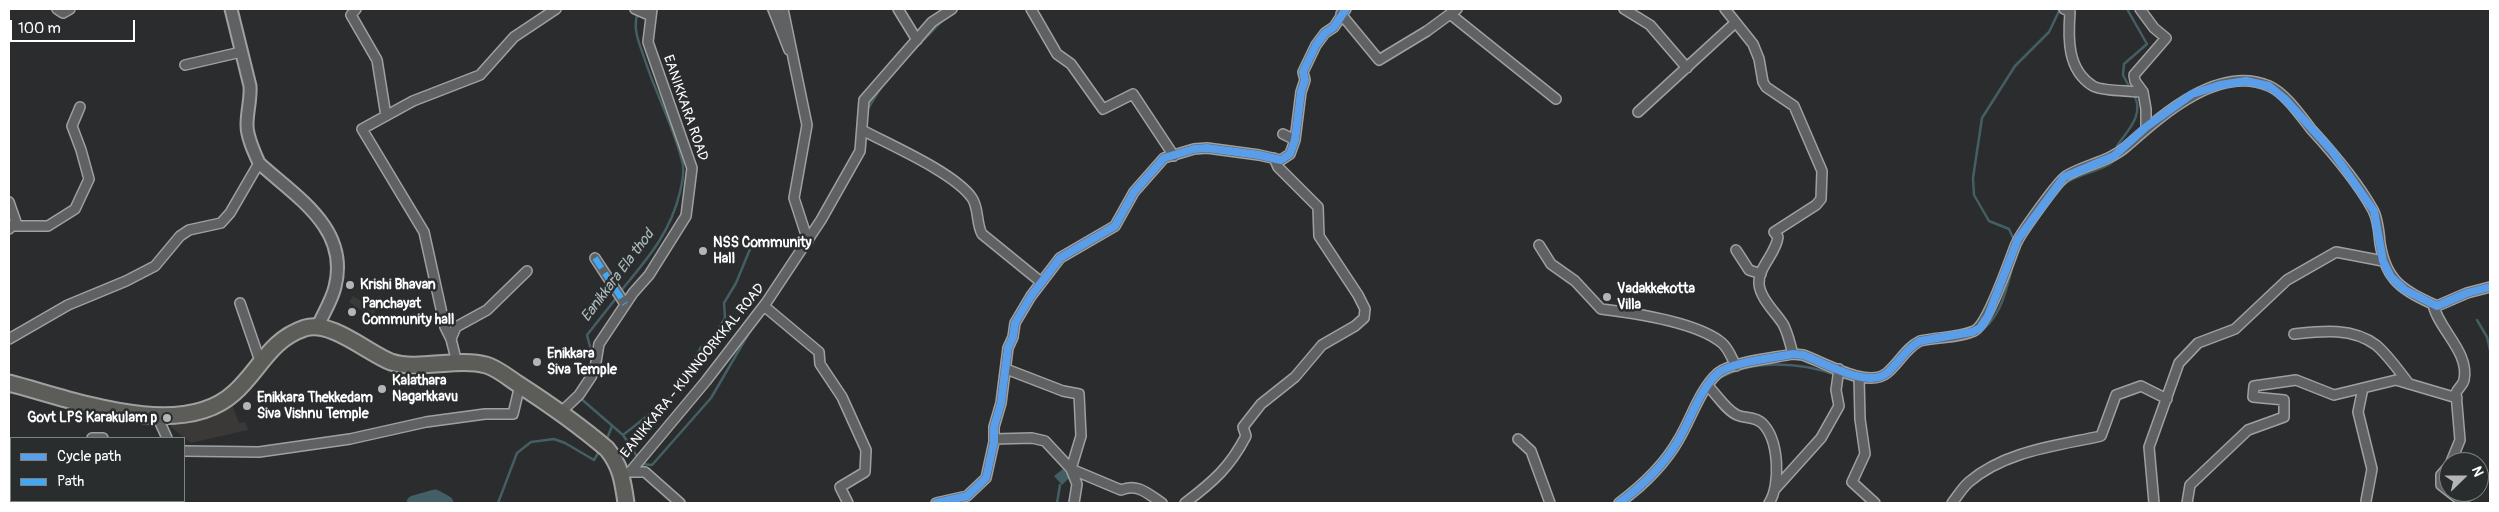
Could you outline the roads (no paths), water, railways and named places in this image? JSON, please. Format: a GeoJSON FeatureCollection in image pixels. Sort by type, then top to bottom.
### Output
{"type":"FeatureCollection","features":[{"type":"Feature","properties":{"kind":"main road"},"geometry":{"type":"LineString","coordinates":[[9,383],[106,408],[170,417],[213,408],[227,400],[242,386],[260,361],[288,335],[307,327],[318,326],[358,343],[393,362],[486,365],[520,385],[560,413],[603,446],[629,470],[626,503]]}},
{"type":"Feature","properties":{"kind":"street"},"geometry":{"type":"LineString","coordinates":[[57,9],[63,13],[70,9]]}},
{"type":"Feature","properties":{"kind":"street"},"geometry":{"type":"LineString","coordinates":[[231,9],[251,98],[247,126],[259,162],[315,214],[333,238],[336,260],[335,287],[318,326]]}},
{"type":"Feature","properties":{"kind":"street"},"geometry":{"type":"LineString","coordinates":[[356,9],[351,15],[377,60],[386,116]]}},
{"type":"Feature","properties":{"kind":"street"},"geometry":{"type":"LineString","coordinates":[[457,363],[451,339],[445,327],[424,232],[362,132],[362,129],[413,101],[480,75],[514,37],[556,9]]}},
{"type":"Feature","properties":{"kind":"street"},"geometry":{"type":"LineString","coordinates":[[773,9],[797,68]]}},
{"type":"Feature","properties":{"kind":"street"},"geometry":{"type":"LineString","coordinates":[[783,9],[797,68],[798,90],[807,125],[794,198],[806,244]]}},
{"type":"Feature","properties":{"kind":"street"},"geometry":{"type":"LineString","coordinates":[[898,9],[917,40]]}},
{"type":"Feature","properties":{"kind":"street","name":"EANIKKARA - KUNNOORKKAL ROAD"},"geometry":{"type":"LineString","coordinates":[[629,470],[706,381],[764,306],[806,244],[860,151],[864,100],[932,22],[952,9]]}},
{"type":"Feature","properties":{"kind":"street"},"geometry":{"type":"LineString","coordinates":[[1031,9],[1057,54],[1071,64],[1103,109],[1133,94],[1174,156]]}},
{"type":"Feature","properties":{"kind":"street"},"geometry":{"type":"LineString","coordinates":[[1624,9],[1650,25],[1687,68]]}},
{"type":"Feature","properties":{"kind":"street"},"geometry":{"type":"LineString","coordinates":[[1726,9],[1753,44],[1766,87],[1794,106],[1822,171],[1821,199],[1816,205],[1774,232],[1778,237],[1776,248],[1761,274],[1760,290],[1783,325],[1793,354]]}},
{"type":"Feature","properties":{"kind":"street"},"geometry":{"type":"LineString","coordinates":[[2064,9],[2070,12],[2067,40],[2076,69],[2093,87],[2135,91]]}},
{"type":"Feature","properties":{"kind":"street"},"geometry":{"type":"LineString","coordinates":[[2140,9],[2154,28],[2166,38],[2134,75],[2135,91],[2146,109],[2146,128]]}},
{"type":"Feature","properties":{"kind":"street","name":"EANIKKARA ROAD"},"geometry":{"type":"LineString","coordinates":[[560,413],[576,398],[595,368],[599,344],[621,297],[649,275],[686,216],[692,168],[648,42],[644,11]]}},
{"type":"Feature","properties":{"kind":"street"},"geometry":{"type":"LineString","coordinates":[[936,503],[967,496],[986,478],[1006,369],[1008,348],[1016,323],[1021,311],[1060,258],[1115,226],[1134,192],[1164,158],[1194,149],[1207,148],[1281,160],[1290,154],[1295,140],[1301,92],[1305,80],[1303,72],[1316,45],[1325,33],[1334,27],[1343,11],[1379,60],[1454,11],[1556,99]]}},
{"type":"Feature","properties":{"kind":"street"},"geometry":{"type":"LineString","coordinates":[[1638,112],[1735,23]]}},
{"type":"Feature","properties":{"kind":"street"},"geometry":{"type":"LineString","coordinates":[[185,65],[241,52]]}},
{"type":"Feature","properties":{"kind":"street"},"geometry":{"type":"LineString","coordinates":[[1619,503],[1652,474],[1678,441],[1719,372],[1736,366],[1793,354],[1803,355],[1859,377],[1876,379],[1886,374],[1913,345],[1920,341],[1972,332],[1980,328],[1988,316],[2016,243],[2064,177],[2117,154],[2146,128],[2192,94],[2220,85],[2246,81],[2269,86],[2285,99],[2332,151],[2374,211],[2383,261],[2391,277],[2405,290],[2437,306],[2467,293],[2490,287]]}},
{"type":"Feature","properties":{"kind":"street"},"geometry":{"type":"LineString","coordinates":[[12,228],[48,226],[75,210],[89,179],[72,126],[80,107]]}},
{"type":"Feature","properties":{"kind":"street"},"geometry":{"type":"LineString","coordinates":[[862,130],[916,157],[960,186],[973,200],[977,225],[982,234],[1041,282]]}},
{"type":"Feature","properties":{"kind":"street"},"geometry":{"type":"LineString","coordinates":[[1283,134],[1295,140]]}},
{"type":"Feature","properties":{"kind":"street"},"geometry":{"type":"LineString","coordinates":[[1185,503],[1207,487],[1228,465],[1246,436],[1243,427],[1254,411],[1295,377],[1322,345],[1355,326],[1364,318],[1365,309],[1358,295],[1319,236],[1318,206],[1278,167],[1274,158]]}},
{"type":"Feature","properties":{"kind":"street"},"geometry":{"type":"LineString","coordinates":[[9,339],[68,304],[126,281],[155,266],[180,236],[189,230],[221,223],[230,213],[259,162]]}},
{"type":"Feature","properties":{"kind":"street"},"geometry":{"type":"LineString","coordinates":[[9,202],[16,222],[12,228]]}},
{"type":"Feature","properties":{"kind":"street"},"geometry":{"type":"LineString","coordinates":[[1539,245],[1551,264],[1575,280],[1601,309],[1628,312],[1705,331],[1724,345],[1736,366]]}},
{"type":"Feature","properties":{"kind":"street"},"geometry":{"type":"LineString","coordinates":[[1736,250],[1749,270],[1761,274]]}},
{"type":"Feature","properties":{"kind":"street"},"geometry":{"type":"LineString","coordinates":[[2154,503],[2149,447],[2179,363],[2198,343],[2235,329],[2287,280],[2336,252],[2383,261]]}},
{"type":"Feature","properties":{"kind":"street"},"geometry":{"type":"LineString","coordinates":[[595,258],[621,297]]}},
{"type":"Feature","properties":{"kind":"street"},"geometry":{"type":"LineString","coordinates":[[451,339],[456,327],[487,310],[527,271]]}},
{"type":"Feature","properties":{"kind":"street"},"geometry":{"type":"LineString","coordinates":[[240,303],[260,361]]}},
{"type":"Feature","properties":{"kind":"street"},"geometry":{"type":"LineString","coordinates":[[2433,304],[2434,310],[2462,361],[2464,381],[2457,390],[2460,440],[2455,452]]}},
{"type":"Feature","properties":{"kind":"street"},"geometry":{"type":"LineString","coordinates":[[764,306],[819,352],[820,364],[842,397],[866,450],[865,472],[840,487],[848,503]]}},
{"type":"Feature","properties":{"kind":"street"},"geometry":{"type":"LineString","coordinates":[[2294,334],[2324,330],[2358,335],[2376,346],[2409,384]]}},
{"type":"Feature","properties":{"kind":"street"},"geometry":{"type":"LineString","coordinates":[[1006,369],[1063,391],[1079,394],[1081,436],[1071,469]]}},
{"type":"Feature","properties":{"kind":"street"},"geometry":{"type":"LineString","coordinates":[[1769,503],[1776,488],[1821,438],[1838,406],[1839,369]]}},
{"type":"Feature","properties":{"kind":"street"},"geometry":{"type":"LineString","coordinates":[[1859,377],[1860,419],[1865,454],[1852,482],[1875,503]]}},
{"type":"Feature","properties":{"kind":"street"},"geometry":{"type":"LineString","coordinates":[[2188,503],[2190,485],[2248,430],[2284,417],[2284,400],[2253,397],[2254,386],[2296,380],[2334,395],[2396,380],[2457,398]]}},
{"type":"Feature","properties":{"kind":"street"},"geometry":{"type":"LineString","coordinates":[[185,451],[259,452],[350,439],[426,422],[485,414],[513,414],[520,385]]}},
{"type":"Feature","properties":{"kind":"street"},"geometry":{"type":"LineString","coordinates":[[1952,503],[1968,483],[1994,466],[2022,453],[2101,436],[2116,395],[2141,386],[2167,399]]}},
{"type":"Feature","properties":{"kind":"street"},"geometry":{"type":"LineString","coordinates":[[1709,387],[1726,408],[1738,416],[1756,418],[1764,425],[1770,436],[1777,465],[1776,488]]}},
{"type":"Feature","properties":{"kind":"street"},"geometry":{"type":"LineString","coordinates":[[2363,388],[2358,412],[2372,469],[2366,500]]}},
{"type":"Feature","properties":{"kind":"street"},"geometry":{"type":"LineString","coordinates":[[157,416],[167,437]]}},
{"type":"Feature","properties":{"kind":"street"},"geometry":{"type":"LineString","coordinates":[[994,439],[1032,438],[1045,441],[1071,469],[1077,484],[1074,503]]}},
{"type":"Feature","properties":{"kind":"street"},"geometry":{"type":"LineString","coordinates":[[1518,439],[1531,452],[1550,503]]}},
{"type":"Feature","properties":{"kind":"street"},"geometry":{"type":"LineString","coordinates":[[1071,469],[1121,490],[1130,487],[1138,488],[1162,503]]}},
{"type":"Feature","properties":{"kind":"street"},"geometry":{"type":"LineString","coordinates":[[629,470],[644,472],[680,503]]}},
{"type":"Feature","properties":{"kind":"water"},"geometry":{"type":"Polygon","coordinates":[[[1063,469],[1070,477],[1062,485],[1054,476],[1063,469]]]}},
{"type":"Feature","properties":{"kind":"waterway"},"geometry":{"type":"LineString","coordinates":[[767,9],[772,19]]}},
{"type":"Feature","properties":{"kind":"waterway"},"geometry":{"type":"LineString","coordinates":[[2014,240],[2009,229],[1989,221],[1974,195],[1973,178],[1982,118],[2015,66],[2049,32],[2060,9]]}},
{"type":"Feature","properties":{"kind":"waterway"},"geometry":{"type":"LineString","coordinates":[[2127,9],[2147,44],[2124,64],[2123,75],[2130,88]]}},
{"type":"Feature","properties":{"kind":"waterway","name":"Eanikkara Ela thod"},"geometry":{"type":"LineString","coordinates":[[620,292],[648,257],[664,233],[676,207],[683,175],[683,165],[675,138],[638,41],[636,29],[638,13]]}},
{"type":"Feature","properties":{"kind":"waterway"},"geometry":{"type":"LineString","coordinates":[[913,51],[944,19]]}},
{"type":"Feature","properties":{"kind":"waterway"},"geometry":{"type":"LineString","coordinates":[[867,110],[880,89]]}},
{"type":"Feature","properties":{"kind":"waterway"},"geometry":{"type":"LineString","coordinates":[[2117,150],[2117,146],[2130,129],[2136,116],[2137,102],[2134,95]]}},
{"type":"Feature","properties":{"kind":"waterway"},"geometry":{"type":"LineString","coordinates":[[2063,185],[2070,180],[2110,164],[2116,159],[2117,155]]}},
{"type":"Feature","properties":{"kind":"waterway"},"geometry":{"type":"LineString","coordinates":[[852,174],[860,159]]}},
{"type":"Feature","properties":{"kind":"waterway"},"geometry":{"type":"LineString","coordinates":[[2023,239],[2044,209]]}},
{"type":"Feature","properties":{"kind":"waterway"},"geometry":{"type":"LineString","coordinates":[[579,397],[623,435],[669,399],[681,383],[701,347],[711,342],[725,318],[724,303],[736,283],[753,242],[765,242],[799,248]]}},
{"type":"Feature","properties":{"kind":"waterway"},"geometry":{"type":"LineString","coordinates":[[1977,333],[1985,328],[1997,313],[2012,268]]}},
{"type":"Feature","properties":{"kind":"waterway"},"geometry":{"type":"LineString","coordinates":[[623,435],[642,464],[652,465],[711,398],[749,333],[787,279]]}},
{"type":"Feature","properties":{"kind":"waterway","name":"Eanikkara Ela thod"},"geometry":{"type":"LineString","coordinates":[[593,358],[587,335],[617,297]]}},
{"type":"Feature","properties":{"kind":"waterway"},"geometry":{"type":"LineString","coordinates":[[2477,320],[2487,337],[2490,350]]}},
{"type":"Feature","properties":{"kind":"waterway"},"geometry":{"type":"LineString","coordinates":[[1718,379],[1746,368],[1776,365],[1807,367],[1836,375]]}},
{"type":"Feature","properties":{"kind":"waterway"},"geometry":{"type":"LineString","coordinates":[[1841,377],[1857,382]]}},
{"type":"Feature","properties":{"kind":"waterway"},"geometry":{"type":"LineString","coordinates":[[1862,383],[1877,381]]}},
{"type":"Feature","properties":{"kind":"waterway"},"geometry":{"type":"LineString","coordinates":[[606,441],[612,426]]}},
{"type":"Feature","properties":{"kind":"waterway"},"geometry":{"type":"LineString","coordinates":[[498,503],[517,453],[531,442],[554,439],[565,443],[594,460],[600,450]]}},
{"type":"Feature","properties":{"kind":"waterway"},"geometry":{"type":"LineString","coordinates":[[1627,502],[1655,478]]}},
{"type":"Feature","properties":{"kind":"waterway"},"geometry":{"type":"LineString","coordinates":[[1057,503],[1060,485]]}},
{"type":"Feature","properties":{"kind":"waterway"},"geometry":{"type":"LineString","coordinates":[[414,503],[435,497],[446,503]]}},
{"type":"Feature","properties":{"kind":"place","name":"NSS Community Hall"},"geometry":{"type":"Point","coordinates":[703,251]}},
{"type":"Feature","properties":{"kind":"place","name":"Krishi Bhavan"},"geometry":{"type":"Point","coordinates":[350,285]}},
{"type":"Feature","properties":{"kind":"place","name":"Vadakkekotta Villa"},"geometry":{"type":"Point","coordinates":[1607,297]}},
{"type":"Feature","properties":{"kind":"place","name":"Panchayat Community hall"},"geometry":{"type":"Point","coordinates":[352,312]}},
{"type":"Feature","properties":{"kind":"place","name":"Enikkara Siva Temple"},"geometry":{"type":"Point","coordinates":[537,362]}},
{"type":"Feature","properties":{"kind":"place","name":"Kalathara Nagarkkavu"},"geometry":{"type":"Point","coordinates":[382,389]}},
{"type":"Feature","properties":{"kind":"place","name":"Enikkara Thekkedam Siva Vishnu Temple"},"geometry":{"type":"Point","coordinates":[247,406]}},
{"type":"Feature","properties":{"kind":"place","name":"Govt LPS Karakulam p"},"geometry":{"type":"Point","coordinates":[167,418]}}]}
